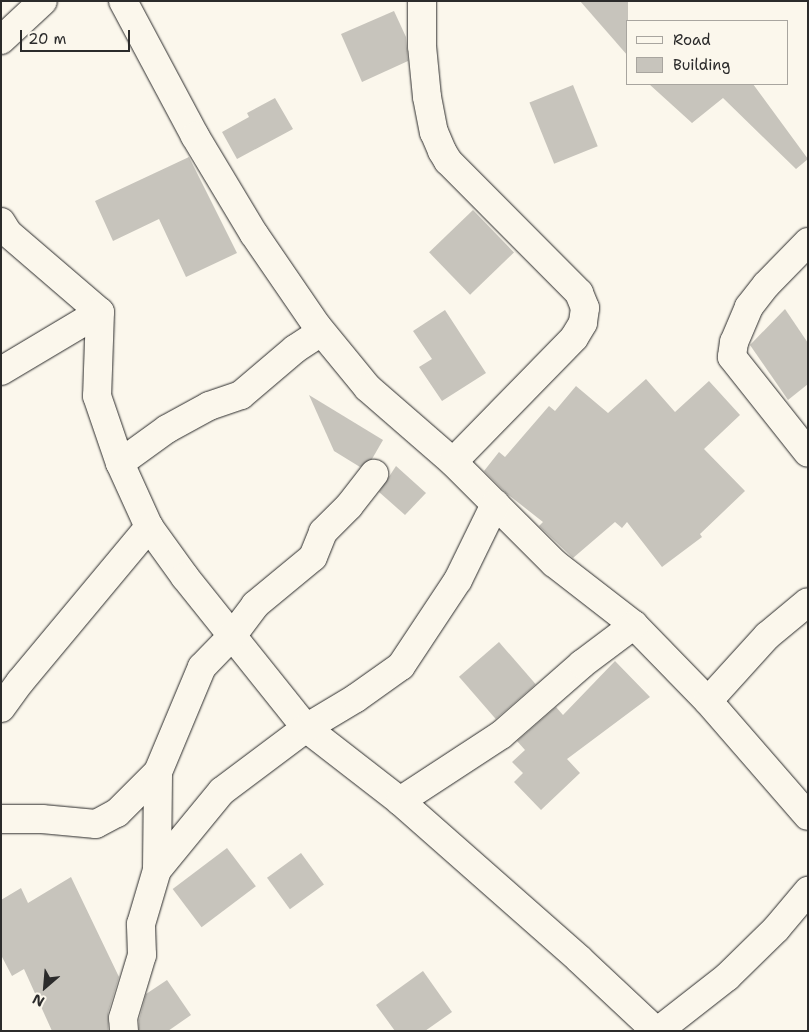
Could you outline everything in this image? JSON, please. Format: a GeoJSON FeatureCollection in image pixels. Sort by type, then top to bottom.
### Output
{"type":"FeatureCollection","features":[{"type":"Feature","properties":{"kind":"street"},"geometry":{"type":"LineString","coordinates":[[1,40],[43,1]]}},
{"type":"Feature","properties":{"kind":"street"},"geometry":{"type":"LineString","coordinates":[[123,1],[195,136],[254,234],[321,332],[368,388],[453,462],[554,563],[634,625],[708,701],[808,816]]}},
{"type":"Feature","properties":{"kind":"street"},"geometry":{"type":"LineString","coordinates":[[422,1],[422,46],[427,97],[434,132],[442,151],[448,161],[579,293],[586,316],[580,332],[453,462]]}},
{"type":"Feature","properties":{"kind":"street"},"geometry":{"type":"LineString","coordinates":[[1,222],[8,233],[100,312]]}},
{"type":"Feature","properties":{"kind":"street"},"geometry":{"type":"LineString","coordinates":[[808,242],[766,285],[749,307],[734,342],[732,356],[808,452]]}},
{"type":"Feature","properties":{"kind":"street"},"geometry":{"type":"LineString","coordinates":[[1,371],[100,312]]}},
{"type":"Feature","properties":{"kind":"street"},"geometry":{"type":"LineString","coordinates":[[100,312],[97,396],[120,463],[149,527],[166,553],[306,728],[400,801],[579,959],[657,1031],[727,977],[776,929],[808,891]]}},
{"type":"Feature","properties":{"kind":"street"},"geometry":{"type":"LineString","coordinates":[[120,463],[167,429],[209,406],[242,395],[295,349],[321,332]]}},
{"type":"Feature","properties":{"kind":"street"},"geometry":{"type":"LineString","coordinates":[[124,1031],[122,1018],[142,955],[141,924],[157,870],[158,772],[202,667],[232,636],[255,605],[313,557],[323,532],[349,506],[374,474]]}},
{"type":"Feature","properties":{"kind":"street"},"geometry":{"type":"LineString","coordinates":[[157,870],[222,791],[306,728],[356,698],[401,666],[458,580],[495,504]]}},
{"type":"Feature","properties":{"kind":"street"},"geometry":{"type":"LineString","coordinates":[[1,708],[20,682],[149,527]]}},
{"type":"Feature","properties":{"kind":"street"},"geometry":{"type":"LineString","coordinates":[[708,701],[767,636],[808,602]]}},
{"type":"Feature","properties":{"kind":"street"},"geometry":{"type":"LineString","coordinates":[[400,801],[501,735],[582,664],[634,625]]}},
{"type":"Feature","properties":{"kind":"street"},"geometry":{"type":"LineString","coordinates":[[1,818],[42,819],[96,824],[117,813],[158,772]]}},
{"type":"Feature","properties":{"kind":"building"},"geometry":{"type":"Polygon","coordinates":[[[580,1],[628,1],[626,54],[580,1]]]}},
{"type":"Feature","properties":{"kind":"building"},"geometry":{"type":"Polygon","coordinates":[[[394,11],[406,37],[408,61],[362,82],[341,34],[394,11]]]}},
{"type":"Feature","properties":{"kind":"building"},"geometry":{"type":"Polygon","coordinates":[[[573,85],[598,146],[554,164],[529,103],[573,85]]]}},
{"type":"Feature","properties":{"kind":"building"},"geometry":{"type":"Polygon","coordinates":[[[650,85],[754,85],[808,159],[796,169],[723,98],[692,123],[650,85]]]}},
{"type":"Feature","properties":{"kind":"building"},"geometry":{"type":"Polygon","coordinates":[[[275,98],[293,129],[237,159],[222,132],[249,117],[247,113],[275,98]]]}},
{"type":"Feature","properties":{"kind":"building"},"geometry":{"type":"Polygon","coordinates":[[[189,157],[237,253],[186,277],[159,219],[113,241],[95,201],[189,157]]]}},
{"type":"Feature","properties":{"kind":"building"},"geometry":{"type":"Polygon","coordinates":[[[473,210],[514,252],[470,295],[429,252],[473,210]]]}},
{"type":"Feature","properties":{"kind":"building"},"geometry":{"type":"Polygon","coordinates":[[[785,309],[808,343],[808,384],[788,400],[750,345],[785,309]]]}},
{"type":"Feature","properties":{"kind":"building"},"geometry":{"type":"Polygon","coordinates":[[[445,310],[486,373],[442,401],[419,367],[432,359],[413,331],[445,310]]]}},
{"type":"Feature","properties":{"kind":"building"},"geometry":{"type":"Polygon","coordinates":[[[646,379],[675,412],[709,381],[740,415],[704,449],[745,491],[700,534],[702,537],[662,567],[627,522],[622,528],[615,522],[573,558],[539,526],[543,522],[506,493],[484,471],[499,452],[505,457],[549,406],[555,411],[576,386],[608,413],[646,379]]]}},
{"type":"Feature","properties":{"kind":"building"},"geometry":{"type":"Polygon","coordinates":[[[309,395],[383,440],[372,459],[360,467],[334,451],[309,395]]]}},
{"type":"Feature","properties":{"kind":"building"},"geometry":{"type":"Polygon","coordinates":[[[396,466],[426,493],[405,515],[379,492],[396,466]]]}},
{"type":"Feature","properties":{"kind":"building"},"geometry":{"type":"Polygon","coordinates":[[[499,642],[536,684],[496,719],[459,677],[499,642]]]}},
{"type":"Feature","properties":{"kind":"building"},"geometry":{"type":"Polygon","coordinates":[[[615,661],[650,697],[567,759],[580,773],[541,810],[514,782],[523,773],[512,762],[525,750],[517,741],[556,707],[563,715],[615,661]]]}},
{"type":"Feature","properties":{"kind":"building"},"geometry":{"type":"Polygon","coordinates":[[[227,848],[256,886],[202,927],[173,889],[227,848]]]}},
{"type":"Feature","properties":{"kind":"building"},"geometry":{"type":"Polygon","coordinates":[[[301,853],[324,885],[290,909],[267,878],[301,853]]]}},
{"type":"Feature","properties":{"kind":"building"},"geometry":{"type":"Polygon","coordinates":[[[71,877],[119,977],[108,1013],[108,1031],[52,1031],[24,969],[12,976],[1,955],[1,900],[21,888],[28,903],[71,877]]]}},
{"type":"Feature","properties":{"kind":"building"},"geometry":{"type":"Polygon","coordinates":[[[423,971],[452,1012],[425,1031],[395,1031],[376,1005],[423,971]]]}},
{"type":"Feature","properties":{"kind":"building"},"geometry":{"type":"Polygon","coordinates":[[[167,980],[191,1015],[168,1031],[139,1031],[139,1020],[146,994],[167,980]]]}}]}
